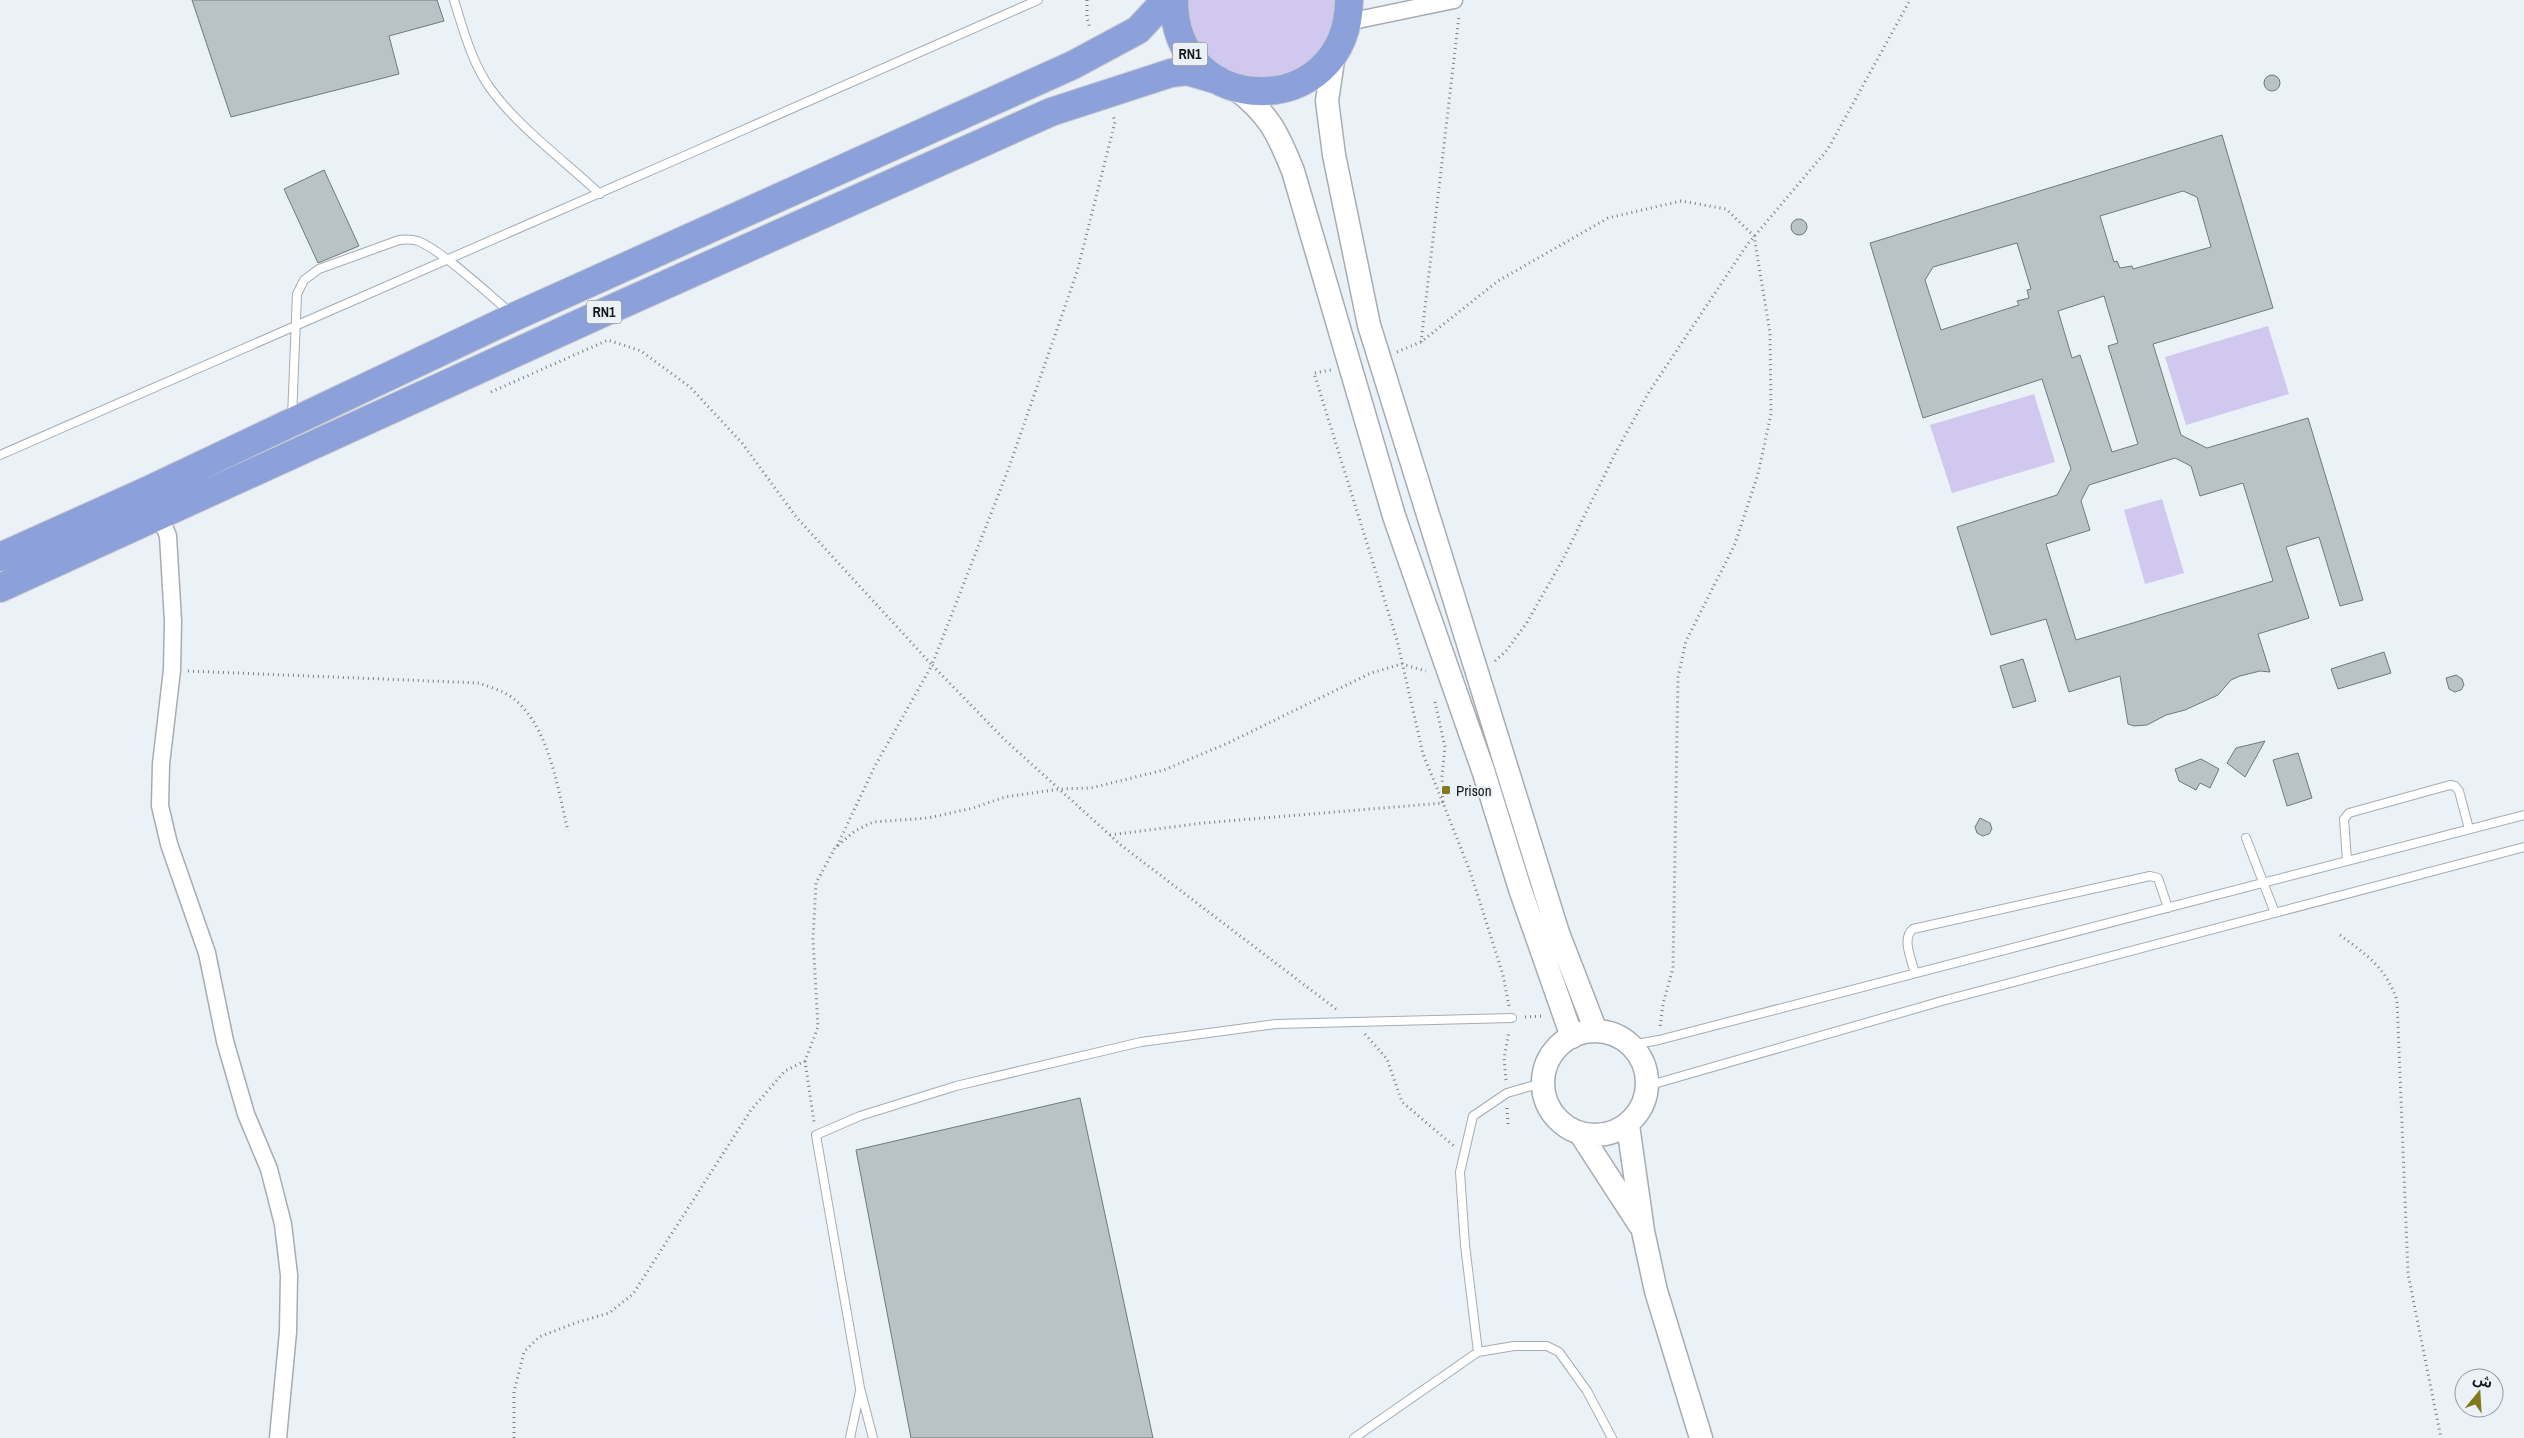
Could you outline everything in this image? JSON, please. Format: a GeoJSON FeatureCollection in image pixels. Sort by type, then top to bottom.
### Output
{"type":"FeatureCollection","features":[{"type":"Feature","properties":{"kind":"highway","name":"RN1"},"geometry":{"type":"LineString","coordinates":[[0,557],[291,423],[516,316],[1073,65],[1138,30],[1156,13],[1166,0]]}},
{"type":"Feature","properties":{"kind":"highway","name":"RN1"},"geometry":{"type":"LineString","coordinates":[[1174,0],[1174,14],[1181,40],[1196,63],[1226,84]]}},
{"type":"Feature","properties":{"kind":"highway","name":"RN1"},"geometry":{"type":"LineString","coordinates":[[0,588],[598,315],[1051,112],[1171,73],[1187,71],[1226,84],[1263,92],[1290,87],[1315,74],[1334,54],[1351,8]]}},
{"type":"Feature","properties":{"kind":"main road"},"geometry":{"type":"LineString","coordinates":[[1334,54],[1327,101],[1334,155],[1370,325],[1558,933],[1596,1031]]}},
{"type":"Feature","properties":{"kind":"main road"},"geometry":{"type":"LineString","coordinates":[[1226,84],[1259,107],[1278,133],[1293,171],[1394,516],[1572,1037]]}},
{"type":"Feature","properties":{"kind":"main road"},"geometry":{"type":"LineString","coordinates":[[1596,1031],[1616,1035],[1632,1044],[1643,1059],[1648,1076],[1647,1095],[1640,1112],[1628,1125],[1613,1133],[1596,1136],[1580,1134],[1564,1126],[1552,1114],[1545,1099],[1542,1083],[1545,1066],[1553,1051],[1565,1040],[1580,1032],[1596,1031]]}},
{"type":"Feature","properties":{"kind":"main road"},"geometry":{"type":"LineString","coordinates":[[1628,1125],[1643,1232],[1656,1291],[1701,1438]]}},
{"type":"Feature","properties":{"kind":"main road"},"geometry":{"type":"LineString","coordinates":[[1580,1134],[1643,1232]]}},
{"type":"Feature","properties":{"kind":"street"},"geometry":{"type":"LineString","coordinates":[[1351,8],[1457,4]]}},
{"type":"Feature","properties":{"kind":"street"},"geometry":{"type":"LineString","coordinates":[[160,516],[168,536],[173,621],[172,670],[161,764],[160,806],[169,844],[207,953],[225,1040],[244,1105],[269,1169],[283,1224],[289,1275],[288,1332],[278,1438]]}},
{"type":"Feature","properties":{"kind":"lane"},"geometry":{"type":"LineString","coordinates":[[454,0],[465,38],[490,88],[523,125],[600,194]]}},
{"type":"Feature","properties":{"kind":"lane"},"geometry":{"type":"LineString","coordinates":[[0,455],[445,259],[600,194],[1038,0]]}},
{"type":"Feature","properties":{"kind":"lane"},"geometry":{"type":"LineString","coordinates":[[291,423],[297,294],[300,286],[310,274],[319,269],[406,239],[422,244],[445,259],[516,316]]}},
{"type":"Feature","properties":{"kind":"lane"},"geometry":{"type":"LineString","coordinates":[[2347,860],[2344,819],[2349,813],[2450,785],[2455,786],[2459,791],[2469,828]]}},
{"type":"Feature","properties":{"kind":"lane"},"geometry":{"type":"LineString","coordinates":[[1632,1044],[1659,1040],[2524,815]]}},
{"type":"Feature","properties":{"kind":"lane"},"geometry":{"type":"LineString","coordinates":[[2246,838],[2275,913]]}},
{"type":"Feature","properties":{"kind":"lane"},"geometry":{"type":"LineString","coordinates":[[1647,1086],[1942,1001],[2524,848]]}},
{"type":"Feature","properties":{"kind":"lane"},"geometry":{"type":"LineString","coordinates":[[1915,973],[1907,941],[1908,934],[1913,929],[2150,876],[2156,876],[2159,880],[2168,908]]}},
{"type":"Feature","properties":{"kind":"lane"},"geometry":{"type":"LineString","coordinates":[[873,1438],[860,1388],[816,1135],[860,1116],[956,1086],[1141,1042],[1276,1024],[1512,1018]]}},
{"type":"Feature","properties":{"kind":"lane"},"geometry":{"type":"LineString","coordinates":[[1478,1352],[1465,1245],[1460,1172],[1473,1116],[1507,1092],[1542,1083]]}},
{"type":"Feature","properties":{"kind":"lane"},"geometry":{"type":"LineString","coordinates":[[1354,1438],[1478,1352],[1514,1346],[1547,1346],[1559,1352],[1587,1391],[1612,1438]]}},
{"type":"Feature","properties":{"kind":"lane"},"geometry":{"type":"LineString","coordinates":[[850,1438],[860,1388]]}},
{"type":"Feature","properties":{"kind":"path"},"geometry":{"type":"LineString","coordinates":[[1087,0],[1087,18],[1096,52]]}},
{"type":"Feature","properties":{"kind":"path"},"geometry":{"type":"LineString","coordinates":[[1474,664],[1496,661],[1526,624],[1562,561],[1616,452],[1649,392],[1754,236],[1828,148],[1910,0]]}},
{"type":"Feature","properties":{"kind":"path"},"geometry":{"type":"LineString","coordinates":[[1421,342],[1457,4]]}},
{"type":"Feature","properties":{"kind":"path"},"geometry":{"type":"LineString","coordinates":[[816,1135],[805,1061],[818,1027],[813,939],[816,883],[876,766],[932,665],[1008,470],[1077,272],[1115,122],[1108,94]]}},
{"type":"Feature","properties":{"kind":"path"},"geometry":{"type":"LineString","coordinates":[[1380,359],[1421,342],[1498,281],[1608,218],[1681,201],[1726,209],[1754,236],[1770,333],[1771,414],[1758,474],[1735,544],[1686,641],[1678,676],[1673,968],[1663,1004],[1659,1040]]}},
{"type":"Feature","properties":{"kind":"path"},"geometry":{"type":"LineString","coordinates":[[482,396],[608,340],[641,351],[690,387],[742,443],[797,518],[932,665],[1006,740],[1110,835],[1243,940],[1353,1022],[1387,1059],[1402,1102],[1454,1146]]}},
{"type":"Feature","properties":{"kind":"path"},"geometry":{"type":"LineString","coordinates":[[1350,366],[1314,373],[1402,664],[1424,754],[1474,883],[1503,975],[1512,1018],[1504,1058],[1508,1126]]}},
{"type":"Feature","properties":{"kind":"path"},"geometry":{"type":"LineString","coordinates":[[835,848],[855,831],[873,822],[928,818],[973,808],[1005,797],[1060,789],[1091,788],[1164,770],[1228,743],[1371,674],[1402,664],[1428,671],[1448,670]]}},
{"type":"Feature","properties":{"kind":"path"},"geometry":{"type":"LineString","coordinates":[[172,670],[479,683],[505,693],[525,710],[539,730],[555,779],[568,830]]}},
{"type":"Feature","properties":{"kind":"path"},"geometry":{"type":"LineString","coordinates":[[1434,700],[1445,747],[1442,776],[1443,803]]}},
{"type":"Feature","properties":{"kind":"path"},"geometry":{"type":"LineString","coordinates":[[1110,835],[1203,823],[1443,803]]}},
{"type":"Feature","properties":{"kind":"path"},"geometry":{"type":"LineString","coordinates":[[2340,935],[2371,958],[2390,980],[2397,1000],[2408,1274],[2438,1416],[2440,1438]]}},
{"type":"Feature","properties":{"kind":"path"},"geometry":{"type":"LineString","coordinates":[[1512,1018],[1563,1015]]}},
{"type":"Feature","properties":{"kind":"path"},"geometry":{"type":"LineString","coordinates":[[514,1438],[514,1392],[524,1352],[539,1337],[575,1323],[609,1313],[633,1294],[751,1110],[785,1071],[805,1061]]}},
{"type":"Feature","properties":{"kind":"shaded area"},"geometry":{"type":"Polygon","coordinates":[[[1186,0],[1337,0],[1329,41],[1301,70],[1252,80],[1215,65],[1190,32],[1186,0]]]}},
{"type":"Feature","properties":{"kind":"shaded area"},"geometry":{"type":"Polygon","coordinates":[[[2268,326],[2289,394],[2186,425],[2165,357],[2268,326]]]}},
{"type":"Feature","properties":{"kind":"shaded area"},"geometry":{"type":"Polygon","coordinates":[[[2034,394],[2055,462],[1952,493],[1930,425],[2034,394]]]}},
{"type":"Feature","properties":{"kind":"shaded area"},"geometry":{"type":"Polygon","coordinates":[[[2162,499],[2184,573],[2145,584],[2124,510],[2162,499]]]}},
{"type":"Feature","properties":{"kind":"building"},"geometry":{"type":"Polygon","coordinates":[[[192,0],[437,0],[444,21],[389,36],[399,74],[231,117],[192,0]]]}},
{"type":"Feature","properties":{"kind":"building"},"geometry":{"type":"Polygon","coordinates":[[[2272,75],[2278,77],[2280,83],[2278,89],[2272,91],[2266,89],[2264,83],[2266,77],[2272,75]]]}},
{"type":"Feature","properties":{"kind":"building"},"geometry":{"type":"Polygon","coordinates":[[[2222,135],[2273,308],[2153,344],[2181,435],[2207,448],[2308,418],[2363,600],[2340,606],[2319,537],[2286,547],[2309,618],[2258,634],[2270,672],[2260,671],[2240,676],[2231,680],[2218,695],[2185,710],[2166,715],[2147,725],[2134,726],[2128,724],[2120,676],[2069,692],[2046,619],[1991,635],[1957,527],[2057,495],[2071,469],[2042,379],[1923,418],[1870,243],[2222,135]],[[2183,191],[2100,216],[2114,262],[2117,261],[2120,268],[2132,266],[2133,269],[2211,247],[2197,197],[2183,191]],[[2017,243],[1933,267],[1925,280],[1941,330],[2019,305],[2017,301],[2029,298],[2027,290],[2031,289],[2017,243]],[[2104,296],[2058,311],[2072,358],[2080,355],[2112,452],[2138,444],[2108,346],[2118,343],[2104,296]],[[2175,458],[2089,485],[2081,501],[2090,530],[2046,544],[2076,640],[2273,581],[2243,483],[2200,496],[2191,466],[2175,458]]]}},
{"type":"Feature","properties":{"kind":"building"},"geometry":{"type":"Polygon","coordinates":[[[324,170],[359,246],[318,263],[284,189],[324,170]]]}},
{"type":"Feature","properties":{"kind":"building"},"geometry":{"type":"Polygon","coordinates":[[[1799,219],[1805,221],[1807,227],[1805,233],[1799,235],[1793,233],[1791,227],[1793,221],[1799,219]]]}},
{"type":"Feature","properties":{"kind":"building"},"geometry":{"type":"Polygon","coordinates":[[[2384,652],[2391,673],[2338,689],[2331,669],[2384,652]]]}},
{"type":"Feature","properties":{"kind":"building"},"geometry":{"type":"Polygon","coordinates":[[[2023,659],[2036,701],[2013,708],[2000,666],[2023,659]]]}},
{"type":"Feature","properties":{"kind":"building"},"geometry":{"type":"Polygon","coordinates":[[[2456,675],[2462,679],[2464,685],[2461,690],[2455,692],[2449,689],[2446,678],[2456,675]]]}},
{"type":"Feature","properties":{"kind":"building"},"geometry":{"type":"Polygon","coordinates":[[[2265,741],[2245,777],[2227,763],[2236,748],[2265,741]]]}},
{"type":"Feature","properties":{"kind":"building"},"geometry":{"type":"Polygon","coordinates":[[[2298,753],[2312,798],[2287,806],[2273,760],[2298,753]]]}},
{"type":"Feature","properties":{"kind":"building"},"geometry":{"type":"Polygon","coordinates":[[[2201,759],[2219,769],[2210,788],[2200,783],[2196,790],[2179,781],[2175,769],[2201,759]]]}},
{"type":"Feature","properties":{"kind":"building"},"geometry":{"type":"Polygon","coordinates":[[[1980,818],[1990,823],[1992,829],[1989,834],[1983,836],[1977,833],[1975,827],[1980,818]]]}},
{"type":"Feature","properties":{"kind":"building"},"geometry":{"type":"Polygon","coordinates":[[[1080,1098],[1153,1438],[911,1438],[856,1150],[1080,1098]]]}},
{"type":"Feature","properties":{"kind":"place","name":"Prison"},"geometry":{"type":"Point","coordinates":[1446,790]}}]}
